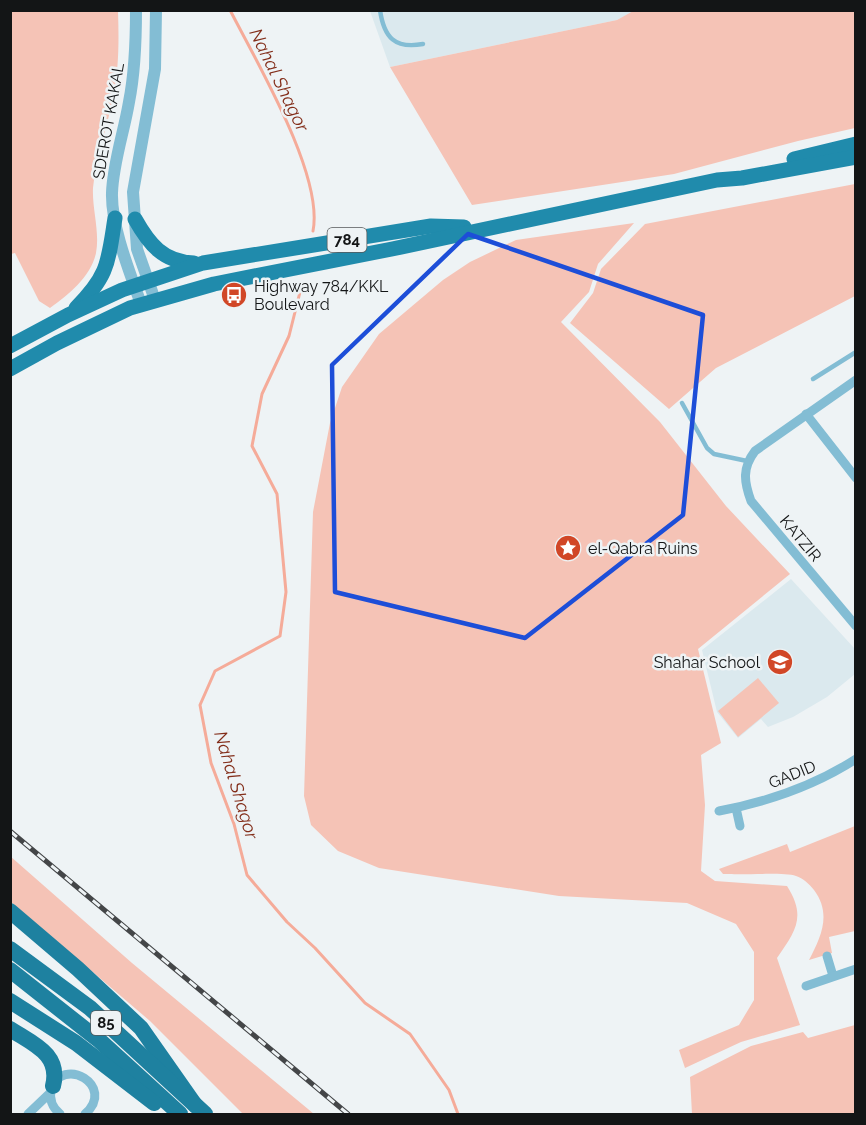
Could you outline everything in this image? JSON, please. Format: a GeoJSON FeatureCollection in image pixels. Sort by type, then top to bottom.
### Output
{"type":"FeatureCollection","features":[{"type":"Feature","properties":{"kind":"highway"},"geometry":{"type":"LineString","coordinates":[[10,911],[78,969],[141,1028],[200,1110]]}},
{"type":"Feature","properties":{"kind":"highway","name":"85"},"geometry":{"type":"LineString","coordinates":[[10,950],[90,1008],[200,1110]]}},
{"type":"Feature","properties":{"kind":"highway","name":"85"},"geometry":{"type":"LineString","coordinates":[[10,970],[100,1041],[180,1114]]}},
{"type":"Feature","properties":{"kind":"highway"},"geometry":{"type":"LineString","coordinates":[[10,1001],[76,1043],[170,1114]]}},
{"type":"Feature","properties":{"kind":"highway"},"geometry":{"type":"LineString","coordinates":[[10,1029],[50,1057],[55,1070],[51,1090]]}},
{"type":"Feature","properties":{"kind":"main road"},"geometry":{"type":"LineString","coordinates":[[717,180],[740,171],[855,144]]}},
{"type":"Feature","properties":{"kind":"main road","name":"784"},"geometry":{"type":"LineString","coordinates":[[10,369],[57,343],[148,302],[214,284],[717,180],[742,178],[855,157]]}},
{"type":"Feature","properties":{"kind":"main road"},"geometry":{"type":"LineString","coordinates":[[68,315],[87,297],[103,276],[109,260],[115,218]]}},
{"type":"Feature","properties":{"kind":"main road"},"geometry":{"type":"LineString","coordinates":[[135,219],[148,241],[160,253],[176,261],[203,263]]}},
{"type":"Feature","properties":{"kind":"main road","name":"784"},"geometry":{"type":"LineString","coordinates":[[10,346],[68,315],[141,283],[203,263],[431,226],[491,227]]}},
{"type":"Feature","properties":{"kind":"street","name":"SDEROT KAKAL"},"geometry":{"type":"LineString","coordinates":[[136,10],[136,52],[130,100],[112,194],[115,218],[148,302]]}},
{"type":"Feature","properties":{"kind":"street","name":"SDEROT KAKAL"},"geometry":{"type":"LineString","coordinates":[[141,283],[133,192],[155,69],[156,10]]}},
{"type":"Feature","properties":{"kind":"street"},"geometry":{"type":"LineString","coordinates":[[747,461],[756,451],[855,380]]}},
{"type":"Feature","properties":{"kind":"street"},"geometry":{"type":"LineString","coordinates":[[806,414],[855,478]]}},
{"type":"Feature","properties":{"kind":"street","name":"KATZIR"},"geometry":{"type":"LineString","coordinates":[[747,461],[744,476],[750,501],[855,626]]}},
{"type":"Feature","properties":{"kind":"street","name":"GADID"},"geometry":{"type":"LineString","coordinates":[[718,811],[771,799],[794,791],[855,759]]}},
{"type":"Feature","properties":{"kind":"street"},"geometry":{"type":"LineString","coordinates":[[736,808],[740,826]]}},
{"type":"Feature","properties":{"kind":"street"},"geometry":{"type":"LineString","coordinates":[[827,956],[832,976]]}},
{"type":"Feature","properties":{"kind":"street"},"geometry":{"type":"LineString","coordinates":[[806,986],[855,969]]}},
{"type":"Feature","properties":{"kind":"street"},"geometry":{"type":"LineString","coordinates":[[28,1114],[51,1090],[57,1080],[71,1074],[85,1077],[90,1082],[95,1095],[91,1109],[85,1114]]}},
{"type":"Feature","properties":{"kind":"street"},"geometry":{"type":"LineString","coordinates":[[51,1090],[54,1108],[60,1114]]}},
{"type":"Feature","properties":{"kind":"lane"},"geometry":{"type":"LineString","coordinates":[[380,10],[382,21],[392,40],[407,46],[423,44]]}},
{"type":"Feature","properties":{"kind":"lane"},"geometry":{"type":"LineString","coordinates":[[813,379],[855,352]]}},
{"type":"Feature","properties":{"kind":"lane"},"geometry":{"type":"LineString","coordinates":[[682,403],[707,448],[714,454],[747,461]]}},
{"type":"Feature","properties":{"kind":"highlighted area"},"geometry":{"type":"Polygon","coordinates":[[[468,234],[703,315],[683,515],[525,638],[335,592],[332,365],[468,234]]]}},
{"type":"Feature","properties":{"kind":"shaded area"},"geometry":{"type":"Polygon","coordinates":[[[635,10],[855,11],[855,128],[674,174],[472,205],[390,67],[617,20],[635,10]]]}},
{"type":"Feature","properties":{"kind":"shaded area"},"geometry":{"type":"Polygon","coordinates":[[[10,11],[118,11],[115,87],[93,188],[96,253],[84,278],[50,308],[39,301],[15,253],[11,254],[10,11]]]}},
{"type":"Feature","properties":{"kind":"shaded area"},"geometry":{"type":"Polygon","coordinates":[[[370,11],[635,11],[617,20],[390,67],[370,11]]]}},
{"type":"Feature","properties":{"kind":"shaded area"},"geometry":{"type":"Polygon","coordinates":[[[855,184],[855,296],[716,368],[669,409],[570,323],[593,293],[601,269],[645,224],[855,184]]]}},
{"type":"Feature","properties":{"kind":"shaded area"},"geometry":{"type":"Polygon","coordinates":[[[634,223],[598,264],[589,292],[561,322],[660,422],[726,506],[790,574],[698,649],[721,743],[701,755],[705,805],[701,871],[715,881],[787,886],[796,907],[796,924],[777,958],[800,1025],[741,1042],[685,1068],[679,1050],[739,1025],[754,1000],[754,952],[736,924],[687,903],[559,896],[379,868],[338,851],[311,825],[304,796],[313,512],[330,423],[342,387],[379,334],[443,280],[470,262],[516,240],[634,223]]]}},
{"type":"Feature","properties":{"kind":"shaded area","name":"Shahar School"},"geometry":{"type":"Polygon","coordinates":[[[791,579],[855,649],[855,674],[827,697],[793,717],[768,727],[761,719],[738,738],[717,712],[702,650],[791,579]]]}},
{"type":"Feature","properties":{"kind":"shaded area"},"geometry":{"type":"Polygon","coordinates":[[[758,678],[779,703],[738,737],[718,711],[758,678]]]}},
{"type":"Feature","properties":{"kind":"shaded area"},"geometry":{"type":"Polygon","coordinates":[[[855,826],[855,931],[829,937],[832,953],[809,960],[821,934],[823,917],[819,899],[808,883],[796,876],[723,874],[719,869],[787,844],[790,852],[855,826]]]}},
{"type":"Feature","properties":{"kind":"shaded area"},"geometry":{"type":"Polygon","coordinates":[[[10,856],[132,963],[314,1114],[243,1114],[150,1021],[11,902],[10,856]]]}},
{"type":"Feature","properties":{"kind":"shaded area"},"geometry":{"type":"Polygon","coordinates":[[[855,1025],[855,1114],[692,1114],[690,1077],[751,1046],[803,1032],[808,1038],[855,1025]]]}},
{"type":"Feature","properties":{"kind":"waterway","name":"Nahal Shagor"},"geometry":{"type":"LineString","coordinates":[[230,10],[271,88],[298,150],[314,208],[313,231]]}},
{"type":"Feature","properties":{"kind":"waterway","name":"Nahal Shagor"},"geometry":{"type":"LineString","coordinates":[[300,292],[289,336],[262,394],[252,446],[277,494],[286,592],[280,636],[215,671],[200,705],[211,763],[234,824],[247,875],[287,922],[315,948],[365,1003],[410,1034],[449,1090],[458,1114]]}},
{"type":"Feature","properties":{"kind":"railway"},"geometry":{"type":"LineString","coordinates":[[10,831],[348,1114]]}},
{"type":"Feature","properties":{"kind":"place","name":"Highway 784/KKL Boulevard"},"geometry":{"type":"Point","coordinates":[234,295]}},
{"type":"Feature","properties":{"kind":"place","name":"el-Qabra Ruins"},"geometry":{"type":"Point","coordinates":[568,548]}},
{"type":"Feature","properties":{"kind":"place","name":"Shahar School"},"geometry":{"type":"Point","coordinates":[780,662]}}]}
